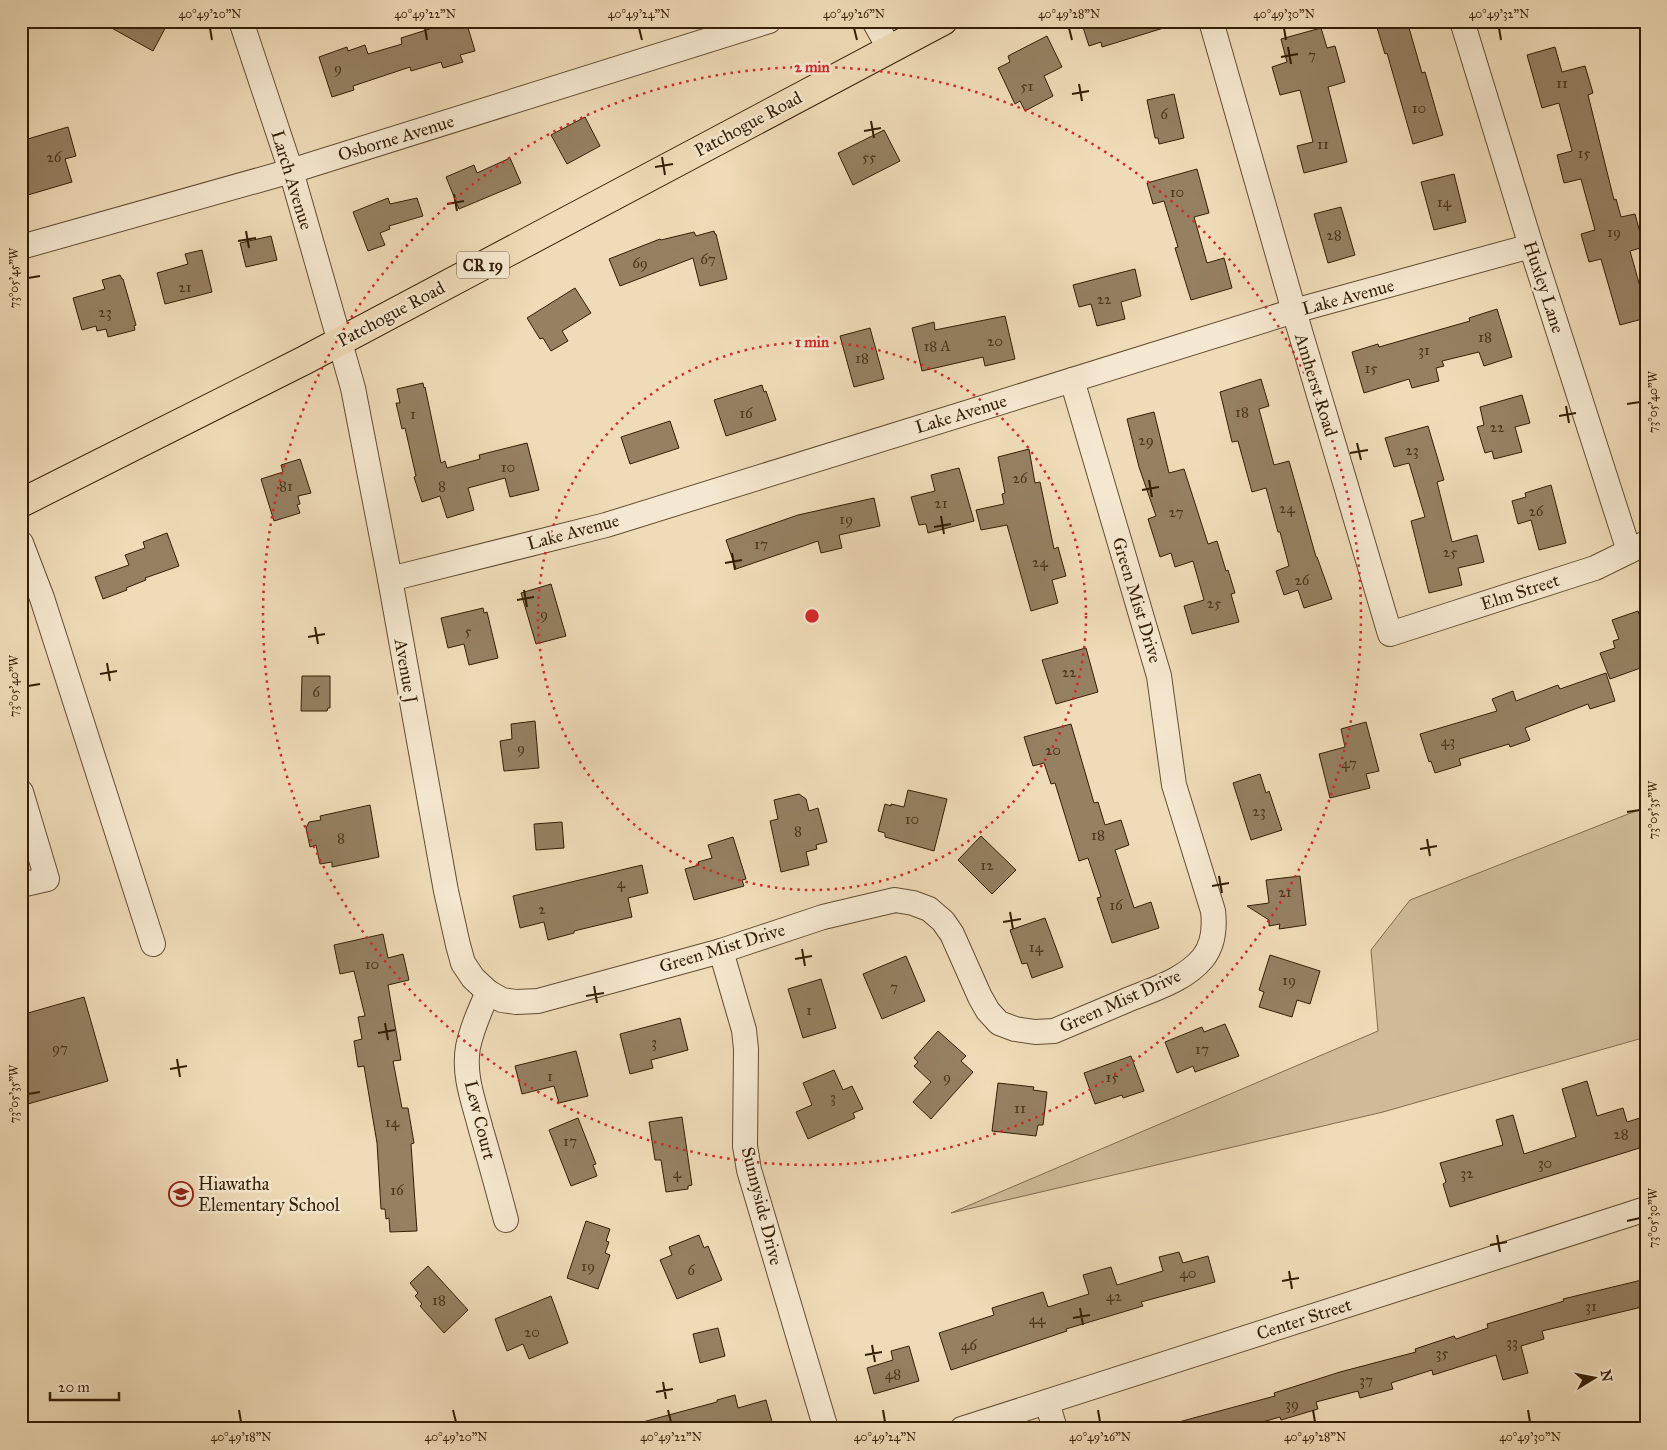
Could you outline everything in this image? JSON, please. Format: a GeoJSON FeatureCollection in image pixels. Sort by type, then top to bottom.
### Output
{"type":"FeatureCollection","features":[{"type":"Feature","properties":{"kind":"main road","name":"Patchogue Road"},"geometry":{"type":"LineString","coordinates":[[21,503],[305,360],[943,21]]}},
{"type":"Feature","properties":{"kind":"street","name":"Larch Avenue"},"geometry":{"type":"LineString","coordinates":[[241,21],[291,171],[340,341]]}},
{"type":"Feature","properties":{"kind":"street","name":"Osborne Avenue"},"geometry":{"type":"LineString","coordinates":[[21,247],[291,171],[768,21]]}},
{"type":"Feature","properties":{"kind":"street"},"geometry":{"type":"LineString","coordinates":[[874,21],[890,50]]}},
{"type":"Feature","properties":{"kind":"street","name":"Amherst Road"},"geometry":{"type":"LineString","coordinates":[[1211,21],[1294,311],[1390,634]]}},
{"type":"Feature","properties":{"kind":"street","name":"Huxley Lane"},"geometry":{"type":"LineString","coordinates":[[1462,21],[1531,246],[1638,547]]}},
{"type":"Feature","properties":{"kind":"street","name":"Lake Avenue"},"geometry":{"type":"LineString","coordinates":[[390,578],[606,525],[1294,311],[1531,246]]}},
{"type":"Feature","properties":{"kind":"street","name":"Avenue J"},"geometry":{"type":"LineString","coordinates":[[340,341],[353,388],[390,578],[444,881],[458,945],[463,963],[473,978],[488,992]]}},
{"type":"Feature","properties":{"kind":"street","name":"Green Mist Drive"},"geometry":{"type":"LineString","coordinates":[[488,992],[502,1000],[516,1002],[538,1001],[721,951],[822,917],[895,900],[913,903],[929,910],[943,920],[952,934],[988,1011],[999,1023],[1015,1029],[1035,1032],[1054,1031],[1168,984],[1203,958],[1212,940],[1215,926],[1214,918],[1174,786],[1160,676],[1072,380]]}},
{"type":"Feature","properties":{"kind":"street"},"geometry":{"type":"LineString","coordinates":[[21,543],[42,598],[153,944]]}},
{"type":"Feature","properties":{"kind":"street","name":"Elm Street"},"geometry":{"type":"LineString","coordinates":[[1390,634],[1595,568],[1638,547]]}},
{"type":"Feature","properties":{"kind":"street"},"geometry":{"type":"LineString","coordinates":[[21,792],[47,879],[21,885]]}},
{"type":"Feature","properties":{"kind":"street","name":"Sunnyside Drive"},"geometry":{"type":"LineString","coordinates":[[721,951],[744,1030],[746,1049],[745,1146],[750,1170],[826,1429]]}},
{"type":"Feature","properties":{"kind":"street","name":"Lew Court"},"geometry":{"type":"LineString","coordinates":[[488,992],[477,1017],[468,1047],[467,1067],[470,1096],[481,1128],[506,1220]]}},
{"type":"Feature","properties":{"kind":"street","name":"Center Street"},"geometry":{"type":"LineString","coordinates":[[962,1429],[1646,1209]]}},
{"type":"Feature","properties":{"kind":"street"},"geometry":{"type":"LineString","coordinates":[[1047,1402],[1056,1429]]}},
{"type":"Feature","properties":{"kind":"shaded area"},"geometry":{"type":"Polygon","coordinates":[[[1646,807],[1646,1037],[1383,1112],[951,1213],[1378,1031],[1371,950],[1410,900],[1646,807]]]}},
{"type":"Feature","properties":{"kind":"building"},"geometry":{"type":"Polygon","coordinates":[[[99,21],[169,21],[153,51],[99,21]]]}},
{"type":"Feature","properties":{"kind":"building"},"geometry":{"type":"Polygon","coordinates":[[[441,21],[466,21],[475,51],[460,55],[463,62],[443,68],[441,62],[411,71],[410,67],[353,86],[354,90],[332,97],[319,57],[347,47],[348,51],[365,45],[368,54],[402,44],[401,38],[442,25],[441,21]]]}},
{"type":"Feature","properties":{"kind":"building"},"geometry":{"type":"Polygon","coordinates":[[[1081,21],[1170,21],[1170,26],[1102,47],[1101,42],[1089,46],[1081,21]]]}},
{"type":"Feature","properties":{"kind":"building"},"geometry":{"type":"Polygon","coordinates":[[[1375,21],[1407,21],[1422,73],[1425,72],[1443,135],[1413,144],[1387,53],[1385,54],[1375,21]]]}},
{"type":"Feature","properties":{"kind":"building"},"geometry":{"type":"Polygon","coordinates":[[[1321,28],[1327,48],[1335,46],[1345,82],[1328,87],[1347,162],[1304,173],[1297,146],[1313,142],[1300,90],[1280,95],[1272,67],[1287,62],[1281,39],[1321,28]]]}},
{"type":"Feature","properties":{"kind":"building"},"geometry":{"type":"Polygon","coordinates":[[[1047,36],[1062,67],[1044,76],[1053,96],[1025,111],[1020,101],[1015,104],[998,68],[1010,62],[1008,56],[1047,36]]]}},
{"type":"Feature","properties":{"kind":"building"},"geometry":{"type":"Polygon","coordinates":[[[1555,47],[1562,72],[1585,66],[1593,93],[1588,95],[1614,200],[1616,199],[1621,217],[1635,214],[1644,247],[1630,251],[1646,308],[1646,318],[1620,325],[1601,259],[1589,262],[1581,234],[1595,230],[1581,179],[1564,183],[1557,155],[1572,151],[1559,103],[1542,108],[1527,55],[1555,47]]]}},
{"type":"Feature","properties":{"kind":"building"},"geometry":{"type":"Polygon","coordinates":[[[1174,94],[1184,138],[1159,144],[1158,138],[1155,138],[1147,100],[1174,94]]]}},
{"type":"Feature","properties":{"kind":"building"},"geometry":{"type":"Polygon","coordinates":[[[585,117],[600,146],[567,164],[551,135],[585,117]]]}},
{"type":"Feature","properties":{"kind":"building"},"geometry":{"type":"Polygon","coordinates":[[[68,127],[76,156],[65,159],[72,182],[21,197],[21,141],[68,127]]]}},
{"type":"Feature","properties":{"kind":"building"},"geometry":{"type":"Polygon","coordinates":[[[884,130],[900,161],[853,185],[838,153],[884,130]]]}},
{"type":"Feature","properties":{"kind":"building"},"geometry":{"type":"Polygon","coordinates":[[[510,158],[521,183],[459,209],[446,177],[474,165],[477,173],[510,158]]]}},
{"type":"Feature","properties":{"kind":"building"},"geometry":{"type":"Polygon","coordinates":[[[1197,169],[1209,213],[1194,217],[1207,263],[1224,258],[1232,288],[1191,300],[1175,248],[1178,247],[1164,201],[1153,204],[1147,183],[1197,169]]]}},
{"type":"Feature","properties":{"kind":"building"},"geometry":{"type":"Polygon","coordinates":[[[1454,174],[1466,222],[1434,230],[1421,182],[1454,174]]]}},
{"type":"Feature","properties":{"kind":"building"},"geometry":{"type":"Polygon","coordinates":[[[388,198],[390,204],[417,198],[423,216],[389,226],[390,229],[380,233],[385,245],[368,251],[353,212],[388,198]]]}},
{"type":"Feature","properties":{"kind":"building"},"geometry":{"type":"Polygon","coordinates":[[[1341,207],[1355,255],[1328,263],[1314,214],[1341,207]]]}},
{"type":"Feature","properties":{"kind":"building"},"geometry":{"type":"Polygon","coordinates":[[[714,231],[727,279],[700,286],[693,258],[620,286],[609,259],[660,239],[694,232],[696,236],[714,231]]]}},
{"type":"Feature","properties":{"kind":"building"},"geometry":{"type":"Polygon","coordinates":[[[271,236],[277,260],[246,267],[240,243],[271,236]]]}},
{"type":"Feature","properties":{"kind":"building"},"geometry":{"type":"Polygon","coordinates":[[[202,250],[212,292],[165,304],[157,273],[188,264],[185,254],[202,250]]]}},
{"type":"Feature","properties":{"kind":"building"},"geometry":{"type":"Polygon","coordinates":[[[1135,269],[1141,296],[1121,302],[1125,319],[1097,326],[1091,304],[1079,307],[1073,285],[1135,269]]]}},
{"type":"Feature","properties":{"kind":"building"},"geometry":{"type":"Polygon","coordinates":[[[120,275],[123,279],[136,325],[134,326],[135,330],[108,337],[106,329],[97,331],[96,326],[82,330],[73,298],[105,289],[102,280],[120,275]]]}},
{"type":"Feature","properties":{"kind":"building"},"geometry":{"type":"Polygon","coordinates":[[[575,288],[591,313],[562,331],[568,341],[551,351],[543,338],[540,339],[527,318],[575,288]]]}},
{"type":"Feature","properties":{"kind":"building"},"geometry":{"type":"Polygon","coordinates":[[[1497,309],[1512,357],[1484,366],[1479,352],[1442,361],[1444,366],[1436,368],[1439,381],[1412,388],[1409,379],[1364,393],[1352,352],[1378,344],[1379,347],[1470,321],[1469,318],[1497,309]]]}},
{"type":"Feature","properties":{"kind":"building"},"geometry":{"type":"Polygon","coordinates":[[[1005,316],[1015,359],[985,366],[983,357],[922,371],[912,328],[934,322],[935,330],[1005,316]]]}},
{"type":"Feature","properties":{"kind":"building"},"geometry":{"type":"Polygon","coordinates":[[[870,328],[884,379],[854,387],[840,336],[870,328]]]}},
{"type":"Feature","properties":{"kind":"building"},"geometry":{"type":"Polygon","coordinates":[[[1261,379],[1269,406],[1259,409],[1274,465],[1289,461],[1316,557],[1332,599],[1304,608],[1298,590],[1284,595],[1276,571],[1289,566],[1280,532],[1278,532],[1266,488],[1252,492],[1238,441],[1232,442],[1220,392],[1261,379]]]}},
{"type":"Feature","properties":{"kind":"building"},"geometry":{"type":"Polygon","coordinates":[[[423,383],[441,463],[445,461],[447,468],[480,459],[479,455],[527,443],[539,490],[510,497],[505,478],[468,488],[474,510],[447,518],[440,496],[422,502],[414,477],[416,476],[405,428],[402,429],[396,403],[400,403],[397,389],[423,383]]]}},
{"type":"Feature","properties":{"kind":"building"},"geometry":{"type":"Polygon","coordinates":[[[762,385],[776,420],[726,436],[714,400],[762,385]]]}},
{"type":"Feature","properties":{"kind":"building"},"geometry":{"type":"Polygon","coordinates":[[[1522,395],[1530,423],[1515,427],[1522,452],[1494,459],[1492,451],[1485,453],[1477,427],[1484,425],[1480,407],[1522,395]]]}},
{"type":"Feature","properties":{"kind":"building"},"geometry":{"type":"Polygon","coordinates":[[[1154,412],[1169,473],[1184,469],[1208,544],[1217,541],[1235,593],[1231,594],[1239,622],[1192,634],[1184,606],[1204,600],[1193,561],[1175,567],[1171,553],[1160,557],[1148,519],[1156,516],[1139,467],[1127,419],[1154,412]]]}},
{"type":"Feature","properties":{"kind":"building"},"geometry":{"type":"Polygon","coordinates":[[[670,421],[679,448],[630,464],[621,437],[670,421]]]}},
{"type":"Feature","properties":{"kind":"building"},"geometry":{"type":"Polygon","coordinates":[[[1428,426],[1444,480],[1437,482],[1452,542],[1477,535],[1484,562],[1458,568],[1462,585],[1429,593],[1411,521],[1425,517],[1409,463],[1394,467],[1385,438],[1428,426]]]}},
{"type":"Feature","properties":{"kind":"building"},"geometry":{"type":"Polygon","coordinates":[[[1029,449],[1035,483],[1040,482],[1054,549],[1058,547],[1066,576],[1052,580],[1058,603],[1031,611],[1007,525],[981,530],[976,510],[1004,504],[1002,494],[1005,493],[998,457],[1029,449]]]}},
{"type":"Feature","properties":{"kind":"building"},"geometry":{"type":"Polygon","coordinates":[[[300,459],[311,493],[298,496],[300,504],[297,505],[300,513],[274,521],[261,479],[283,472],[281,465],[300,459]]]}},
{"type":"Feature","properties":{"kind":"building"},"geometry":{"type":"Polygon","coordinates":[[[959,468],[974,521],[928,533],[926,524],[919,525],[911,497],[935,491],[931,475],[959,468]]]}},
{"type":"Feature","properties":{"kind":"building"},"geometry":{"type":"Polygon","coordinates":[[[1551,485],[1566,543],[1539,550],[1531,520],[1518,524],[1512,501],[1526,497],[1525,493],[1551,485]]]}},
{"type":"Feature","properties":{"kind":"building"},"geometry":{"type":"Polygon","coordinates":[[[874,498],[880,526],[839,535],[842,548],[821,553],[818,541],[736,569],[726,540],[798,515],[874,498]]]}},
{"type":"Feature","properties":{"kind":"building"},"geometry":{"type":"Polygon","coordinates":[[[167,533],[179,566],[145,578],[146,580],[126,588],[127,590],[103,599],[95,577],[129,565],[125,555],[145,548],[143,542],[167,533]]]}},
{"type":"Feature","properties":{"kind":"building"},"geometry":{"type":"Polygon","coordinates":[[[551,584],[566,636],[536,644],[521,593],[551,584]]]}},
{"type":"Feature","properties":{"kind":"building"},"geometry":{"type":"Polygon","coordinates":[[[483,608],[484,613],[487,612],[498,658],[469,665],[464,644],[448,648],[441,618],[483,608]]]}},
{"type":"Feature","properties":{"kind":"building"},"geometry":{"type":"Polygon","coordinates":[[[1638,611],[1646,634],[1646,666],[1610,679],[1600,653],[1615,648],[1613,641],[1619,639],[1612,620],[1638,611]]]}},
{"type":"Feature","properties":{"kind":"building"},"geometry":{"type":"Polygon","coordinates":[[[1086,648],[1098,692],[1056,704],[1042,660],[1086,648]]]}},
{"type":"Feature","properties":{"kind":"building"},"geometry":{"type":"Polygon","coordinates":[[[1606,673],[1615,701],[1590,709],[1588,704],[1525,728],[1530,740],[1510,747],[1509,744],[1459,759],[1461,765],[1435,773],[1431,761],[1429,762],[1420,734],[1497,711],[1492,699],[1513,691],[1516,701],[1558,685],[1560,689],[1606,673]]]}},
{"type":"Feature","properties":{"kind":"building"},"geometry":{"type":"Polygon","coordinates":[[[302,676],[330,676],[330,708],[327,711],[301,711],[302,676]]]}},
{"type":"Feature","properties":{"kind":"building"},"geometry":{"type":"Polygon","coordinates":[[[535,721],[539,768],[504,771],[500,741],[512,739],[511,724],[535,721]]]}},
{"type":"Feature","properties":{"kind":"building"},"geometry":{"type":"Polygon","coordinates":[[[1366,722],[1379,771],[1366,774],[1370,788],[1330,798],[1319,754],[1345,747],[1341,729],[1366,722]]]}},
{"type":"Feature","properties":{"kind":"building"},"geometry":{"type":"Polygon","coordinates":[[[1071,724],[1094,803],[1098,802],[1105,825],[1121,820],[1129,845],[1115,850],[1134,908],[1151,902],[1159,928],[1112,943],[1097,898],[1101,897],[1088,858],[1079,861],[1055,783],[1051,784],[1044,763],[1033,766],[1024,737],[1071,724]]]}},
{"type":"Feature","properties":{"kind":"building"},"geometry":{"type":"Polygon","coordinates":[[[1260,774],[1266,793],[1269,791],[1282,830],[1251,840],[1233,783],[1260,774]]]}},
{"type":"Feature","properties":{"kind":"building"},"geometry":{"type":"Polygon","coordinates":[[[908,790],[947,799],[934,851],[885,837],[885,833],[878,831],[885,804],[904,807],[908,790]]]}},
{"type":"Feature","properties":{"kind":"building"},"geometry":{"type":"Polygon","coordinates":[[[799,794],[806,799],[809,811],[818,808],[827,842],[816,845],[817,849],[806,852],[809,865],[781,872],[770,821],[778,819],[774,800],[799,794]]]}},
{"type":"Feature","properties":{"kind":"building"},"geometry":{"type":"Polygon","coordinates":[[[370,805],[379,857],[332,867],[332,862],[320,864],[316,845],[310,847],[306,828],[309,822],[321,820],[320,816],[370,805]]]}},
{"type":"Feature","properties":{"kind":"building"},"geometry":{"type":"Polygon","coordinates":[[[562,822],[564,848],[536,850],[534,824],[562,822]]]}},
{"type":"Feature","properties":{"kind":"building"},"geometry":{"type":"Polygon","coordinates":[[[981,836],[1016,870],[992,894],[958,860],[981,836]]]}},
{"type":"Feature","properties":{"kind":"building"},"geometry":{"type":"Polygon","coordinates":[[[733,837],[746,879],[742,880],[744,886],[694,900],[685,869],[699,865],[698,862],[712,858],[708,845],[733,837]]]}},
{"type":"Feature","properties":{"kind":"building"},"geometry":{"type":"Polygon","coordinates":[[[642,865],[648,893],[628,898],[632,917],[574,931],[574,933],[548,940],[544,922],[520,928],[513,896],[642,865]]]}},
{"type":"Feature","properties":{"kind":"building"},"geometry":{"type":"Polygon","coordinates":[[[1300,876],[1306,925],[1279,929],[1280,924],[1269,926],[1269,920],[1247,906],[1269,903],[1266,880],[1300,876]]]}},
{"type":"Feature","properties":{"kind":"building"},"geometry":{"type":"Polygon","coordinates":[[[1045,918],[1063,967],[1032,978],[1027,963],[1022,964],[1010,930],[1045,918]]]}},
{"type":"Feature","properties":{"kind":"building"},"geometry":{"type":"Polygon","coordinates":[[[383,934],[388,958],[403,954],[409,980],[388,985],[401,1060],[393,1061],[402,1108],[408,1108],[414,1143],[411,1144],[417,1231],[390,1232],[389,1218],[386,1219],[385,1209],[381,1209],[377,1143],[364,1066],[358,1067],[354,1041],[362,1039],[358,1017],[365,1016],[354,971],[340,974],[334,945],[383,934]]]}},
{"type":"Feature","properties":{"kind":"building"},"geometry":{"type":"Polygon","coordinates":[[[1270,955],[1320,971],[1310,1004],[1297,1000],[1292,1017],[1259,1007],[1264,992],[1259,990],[1270,955]]]}},
{"type":"Feature","properties":{"kind":"building"},"geometry":{"type":"Polygon","coordinates":[[[906,956],[925,1001],[882,1019],[863,974],[906,956]]]}},
{"type":"Feature","properties":{"kind":"building"},"geometry":{"type":"Polygon","coordinates":[[[821,979],[836,1028],[803,1038],[788,989],[821,979]]]}},
{"type":"Feature","properties":{"kind":"building"},"geometry":{"type":"Polygon","coordinates":[[[84,997],[108,1081],[21,1106],[21,1015],[84,997]]]}},
{"type":"Feature","properties":{"kind":"building"},"geometry":{"type":"Polygon","coordinates":[[[680,1018],[688,1050],[651,1060],[653,1068],[630,1074],[620,1034],[680,1018]]]}},
{"type":"Feature","properties":{"kind":"building"},"geometry":{"type":"Polygon","coordinates":[[[1225,1024],[1239,1056],[1195,1072],[1193,1066],[1177,1073],[1165,1042],[1202,1027],[1204,1032],[1225,1024]]]}},
{"type":"Feature","properties":{"kind":"building"},"geometry":{"type":"Polygon","coordinates":[[[938,1031],[966,1056],[961,1061],[973,1072],[931,1119],[913,1102],[931,1082],[914,1066],[918,1062],[914,1058],[938,1031]]]}},
{"type":"Feature","properties":{"kind":"building"},"geometry":{"type":"Polygon","coordinates":[[[576,1051],[588,1096],[559,1103],[554,1086],[522,1094],[515,1066],[576,1051]]]}},
{"type":"Feature","properties":{"kind":"building"},"geometry":{"type":"Polygon","coordinates":[[[1131,1056],[1144,1091],[1123,1098],[1122,1095],[1095,1104],[1084,1073],[1131,1056]]]}},
{"type":"Feature","properties":{"kind":"building"},"geometry":{"type":"Polygon","coordinates":[[[834,1070],[843,1090],[852,1086],[863,1109],[853,1113],[855,1118],[808,1139],[796,1112],[812,1105],[803,1083],[834,1070]]]}},
{"type":"Feature","properties":{"kind":"building"},"geometry":{"type":"Polygon","coordinates":[[[1587,1081],[1597,1116],[1623,1108],[1627,1122],[1640,1118],[1646,1136],[1646,1146],[1450,1207],[1443,1184],[1446,1182],[1440,1163],[1503,1145],[1496,1120],[1513,1115],[1524,1154],[1576,1137],[1562,1089],[1587,1081]]]}},
{"type":"Feature","properties":{"kind":"building"},"geometry":{"type":"Polygon","coordinates":[[[998,1083],[1034,1087],[1033,1090],[1047,1092],[1043,1125],[1038,1125],[1036,1136],[992,1131],[998,1083]]]}},
{"type":"Feature","properties":{"kind":"building"},"geometry":{"type":"Polygon","coordinates":[[[682,1117],[692,1185],[688,1186],[688,1189],[666,1192],[661,1160],[655,1160],[649,1122],[682,1117]]]}},
{"type":"Feature","properties":{"kind":"building"},"geometry":{"type":"Polygon","coordinates":[[[578,1118],[596,1164],[593,1165],[597,1176],[571,1186],[549,1130],[578,1118]]]}},
{"type":"Feature","properties":{"kind":"building"},"geometry":{"type":"Polygon","coordinates":[[[586,1221],[610,1229],[606,1241],[609,1242],[605,1253],[610,1255],[598,1289],[567,1278],[586,1221]]]}},
{"type":"Feature","properties":{"kind":"building"},"geometry":{"type":"Polygon","coordinates":[[[699,1235],[704,1248],[708,1246],[722,1280],[677,1299],[660,1260],[672,1255],[669,1247],[699,1235]]]}},
{"type":"Feature","properties":{"kind":"building"},"geometry":{"type":"Polygon","coordinates":[[[1179,1252],[1183,1263],[1208,1256],[1215,1282],[1141,1302],[1143,1306],[1066,1329],[1067,1331],[951,1370],[939,1333],[994,1315],[992,1308],[1043,1292],[1048,1307],[1089,1294],[1083,1275],[1111,1267],[1117,1285],[1163,1271],[1159,1257],[1179,1252]]]}},
{"type":"Feature","properties":{"kind":"building"},"geometry":{"type":"Polygon","coordinates":[[[428,1266],[468,1310],[444,1333],[420,1306],[422,1304],[415,1296],[418,1293],[410,1283],[428,1266]]]}},
{"type":"Feature","properties":{"kind":"building"},"geometry":{"type":"Polygon","coordinates":[[[1646,1279],[1646,1306],[1542,1331],[1544,1339],[1521,1346],[1528,1373],[1503,1380],[1496,1355],[1433,1375],[1432,1370],[1391,1383],[1393,1389],[1360,1398],[1358,1391],[1316,1402],[1318,1409],[1281,1420],[1280,1417],[1238,1429],[1176,1429],[1175,1423],[1275,1396],[1274,1393],[1340,1372],[1416,1352],[1415,1349],[1454,1336],[1456,1339],[1488,1328],[1487,1324],[1564,1301],[1563,1299],[1646,1279]]]}},
{"type":"Feature","properties":{"kind":"building"},"geometry":{"type":"Polygon","coordinates":[[[551,1296],[568,1343],[529,1359],[523,1344],[507,1351],[495,1319],[551,1296]]]}},
{"type":"Feature","properties":{"kind":"building"},"geometry":{"type":"Polygon","coordinates":[[[718,1328],[725,1356],[700,1363],[693,1334],[718,1328]]]}},
{"type":"Feature","properties":{"kind":"building"},"geometry":{"type":"Polygon","coordinates":[[[909,1346],[919,1381],[874,1394],[867,1368],[893,1360],[891,1351],[909,1346]]]}},
{"type":"Feature","properties":{"kind":"building"},"geometry":{"type":"Polygon","coordinates":[[[735,1395],[738,1408],[766,1400],[774,1429],[640,1429],[639,1423],[717,1402],[717,1400],[735,1395]]]}},
{"type":"Feature","properties":{"kind":"place","name":"Hiawatha Elementary School"},"geometry":{"type":"Point","coordinates":[181,1194]}}]}
